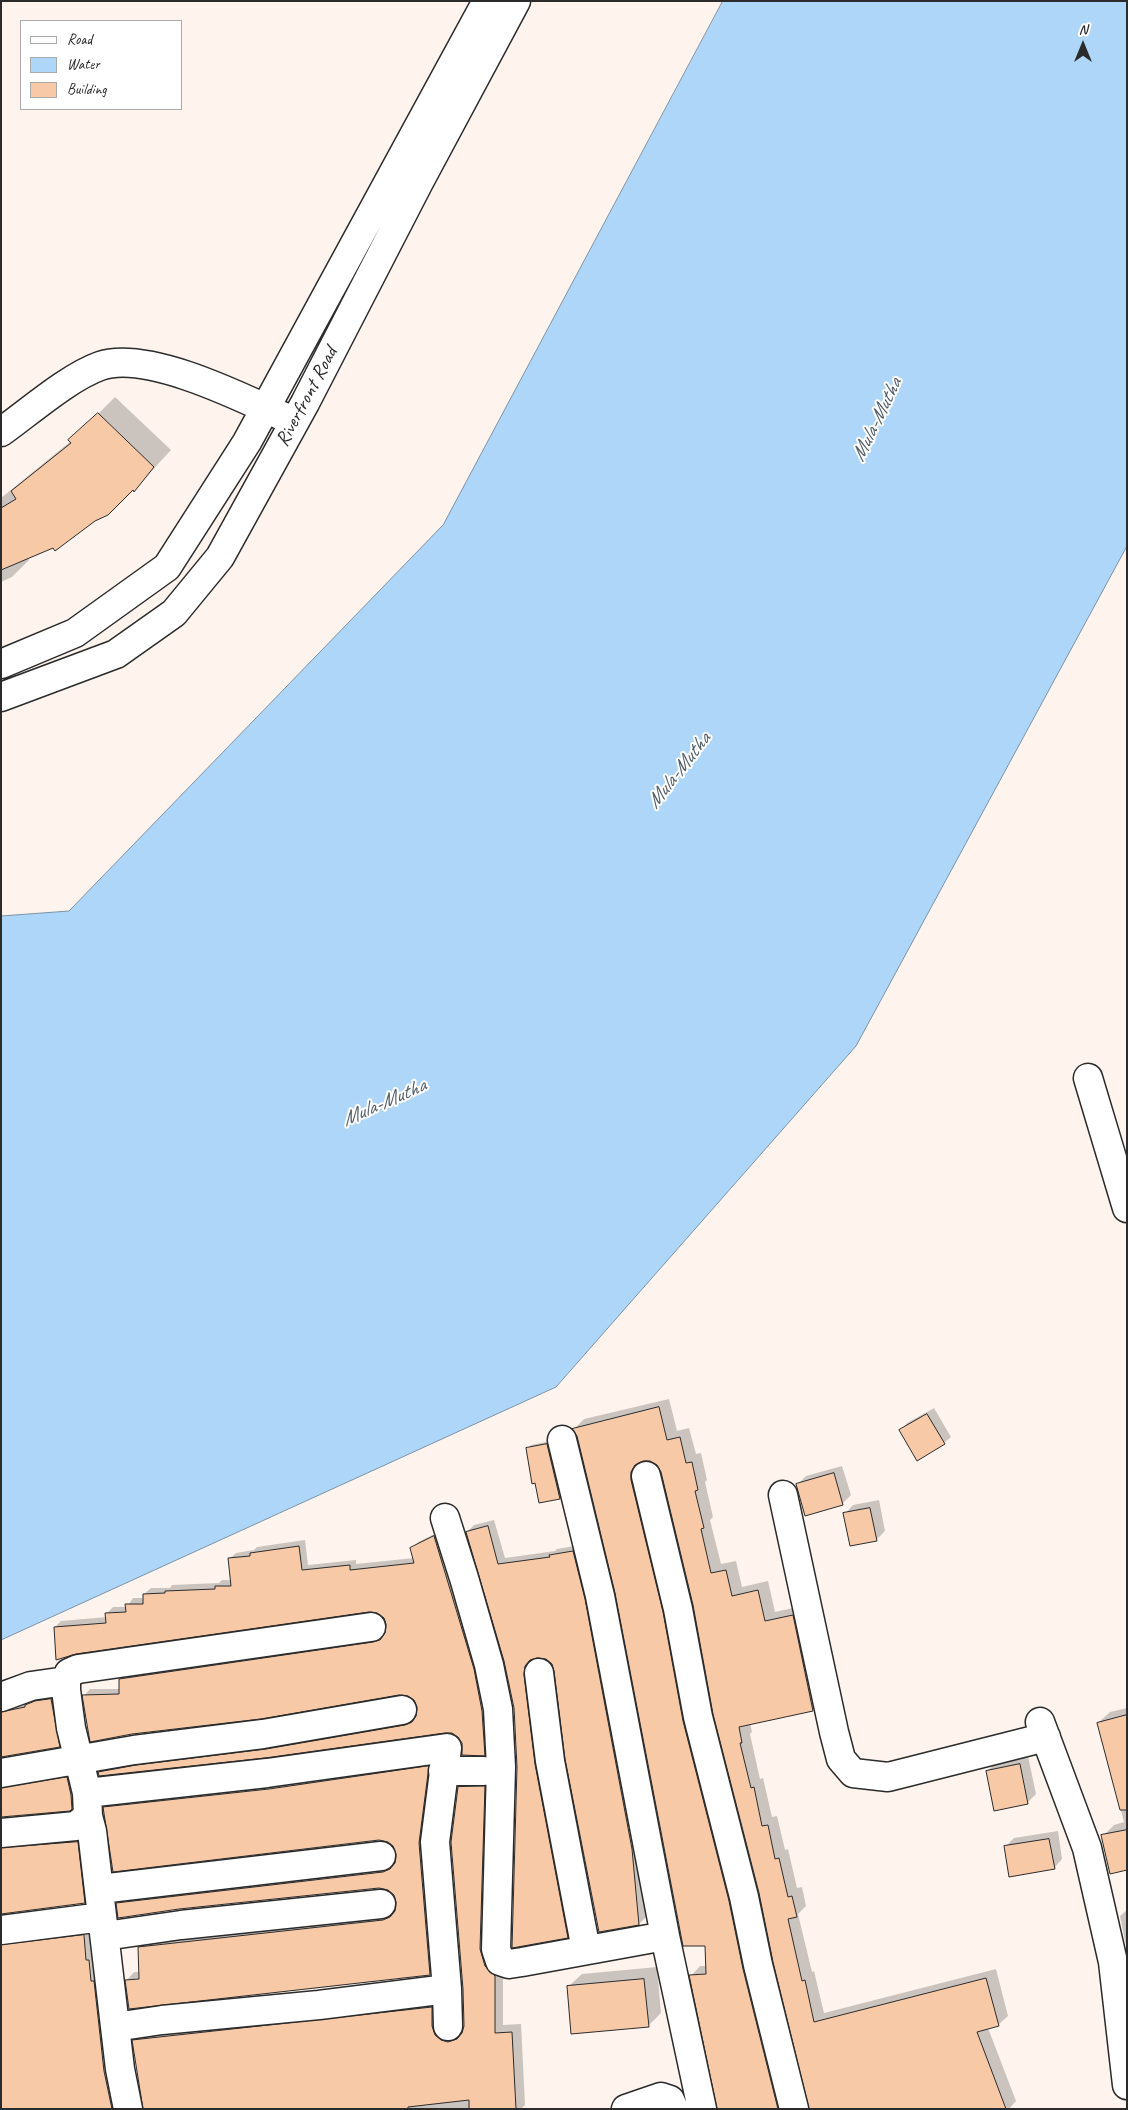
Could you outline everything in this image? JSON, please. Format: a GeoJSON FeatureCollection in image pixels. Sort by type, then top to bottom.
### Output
{"type":"FeatureCollection","features":[{"type":"Feature","properties":{"kind":"street","name":"Riverfront Road"},"geometry":{"type":"LineString","coordinates":[[438,119],[487,1]]}},
{"type":"Feature","properties":{"kind":"street","name":"Riverfront Road"},"geometry":{"type":"LineString","coordinates":[[1,664],[75,634],[167,567],[247,442],[408,175],[438,119],[516,1]]}},
{"type":"Feature","properties":{"kind":"street","name":"Riverfront Road"},"geometry":{"type":"LineString","coordinates":[[1,697],[116,654],[174,613],[220,557],[295,421],[408,175]]}},
{"type":"Feature","properties":{"kind":"street"},"geometry":{"type":"LineString","coordinates":[[1,432],[82,374],[102,365],[116,363],[135,363],[170,371],[295,421]]}},
{"type":"Feature","properties":{"kind":"street"},"geometry":{"type":"LineString","coordinates":[[1088,1078],[1127,1208]]}},
{"type":"Feature","properties":{"kind":"street"},"geometry":{"type":"LineString","coordinates":[[562,1440],[600,1596],[665,1936],[702,2109]]}},
{"type":"Feature","properties":{"kind":"street"},"geometry":{"type":"LineString","coordinates":[[646,1476],[678,1609],[698,1717],[740,1878],[758,1965],[794,2109]]}},
{"type":"Feature","properties":{"kind":"street"},"geometry":{"type":"LineString","coordinates":[[783,1495],[834,1732],[841,1759],[853,1773],[888,1777],[1043,1730],[1087,1848],[1113,1962],[1127,2085]]}},
{"type":"Feature","properties":{"kind":"street"},"geometry":{"type":"LineString","coordinates":[[444,1518],[464,1578],[486,1656],[498,1709],[501,1767],[496,1949],[500,1961],[509,1964],[665,1936]]}},
{"type":"Feature","properties":{"kind":"street"},"geometry":{"type":"LineString","coordinates":[[128,2109],[120,2069],[100,1889],[88,1804],[71,1728],[66,1681],[69,1673],[78,1669],[371,1626]]}},
{"type":"Feature","properties":{"kind":"street"},"geometry":{"type":"LineString","coordinates":[[539,1673],[550,1761],[586,1950]]}},
{"type":"Feature","properties":{"kind":"street"},"geometry":{"type":"LineString","coordinates":[[1,1697],[31,1686],[66,1681]]}},
{"type":"Feature","properties":{"kind":"street"},"geometry":{"type":"LineString","coordinates":[[1,1774],[78,1759],[204,1740],[263,1734],[402,1710]]}},
{"type":"Feature","properties":{"kind":"street"},"geometry":{"type":"LineString","coordinates":[[263,1734],[267,1773]]}},
{"type":"Feature","properties":{"kind":"street"},"geometry":{"type":"LineString","coordinates":[[88,1804],[267,1773],[446,1748],[435,1842],[447,1989],[448,2026]]}},
{"type":"Feature","properties":{"kind":"street"},"geometry":{"type":"LineString","coordinates":[[443,1771],[483,1770]]}},
{"type":"Feature","properties":{"kind":"street"},"geometry":{"type":"LineString","coordinates":[[1,1833],[76,1826],[88,1804]]}},
{"type":"Feature","properties":{"kind":"street"},"geometry":{"type":"LineString","coordinates":[[100,1889],[381,1856]]}},
{"type":"Feature","properties":{"kind":"street"},"geometry":{"type":"LineString","coordinates":[[1,1930],[181,1925],[381,1904]]}},
{"type":"Feature","properties":{"kind":"street"},"geometry":{"type":"LineString","coordinates":[[115,2027],[162,2020],[319,2005],[447,1989]]}},
{"type":"Feature","properties":{"kind":"street"},"geometry":{"type":"LineString","coordinates":[[626,2109],[661,2097],[670,2100],[674,2109]]}},
{"type":"Feature","properties":{"kind":"water","name":"Mula-Mutha"},"geometry":{"type":"Polygon","coordinates":[[[723,1],[1127,1],[1127,546],[856,1046],[556,1387],[1,1640],[1,916],[69,911],[443,525],[723,1]]]}},
{"type":"Feature","properties":{"kind":"building"},"geometry":{"type":"Polygon","coordinates":[[[98,413],[154,467],[134,492],[133,490],[108,515],[95,521],[55,551],[53,548],[1,570],[1,508],[16,499],[11,491],[71,443],[68,440],[98,413]]]}},
{"type":"Feature","properties":{"kind":"building"},"geometry":{"type":"Polygon","coordinates":[[[659,1407],[667,1440],[680,1437],[686,1463],[692,1462],[698,1490],[695,1491],[704,1528],[701,1529],[711,1573],[726,1570],[732,1596],[758,1590],[765,1621],[793,1615],[813,1711],[739,1727],[742,1743],[740,1743],[751,1788],[754,1787],[762,1826],[768,1825],[775,1859],[779,1858],[788,1897],[792,1896],[797,1917],[788,1919],[802,1981],[805,1980],[814,2022],[986,1978],[999,2026],[977,2032],[1006,2109],[809,2109],[773,1962],[759,1893],[713,1714],[693,1605],[661,1472],[657,1465],[650,1461],[643,1461],[635,1465],[631,1472],[631,1480],[663,1612],[683,1721],[729,1901],[743,1969],[778,2109],[717,2109],[689,1975],[706,1974],[705,1946],[683,1946],[615,1593],[577,1436],[572,1429],[659,1407]]]}},
{"type":"Feature","properties":{"kind":"building"},"geometry":{"type":"Polygon","coordinates":[[[927,1414],[945,1444],[917,1461],[899,1430],[927,1414]]]}},
{"type":"Feature","properties":{"kind":"building"},"geometry":{"type":"Polygon","coordinates":[[[547,1444],[560,1499],[539,1503],[535,1483],[532,1484],[526,1448],[547,1444]]]}},
{"type":"Feature","properties":{"kind":"building"},"geometry":{"type":"Polygon","coordinates":[[[834,1473],[843,1505],[805,1516],[796,1484],[834,1473]]]}},
{"type":"Feature","properties":{"kind":"building"},"geometry":{"type":"Polygon","coordinates":[[[870,1508],[877,1541],[850,1546],[843,1513],[870,1508]]]}},
{"type":"Feature","properties":{"kind":"building"},"geometry":{"type":"Polygon","coordinates":[[[488,1526],[498,1564],[550,1557],[549,1555],[573,1551],[585,1599],[632,1849],[639,1925],[599,1932],[565,1759],[554,1671],[552,1664],[546,1659],[537,1658],[530,1660],[525,1666],[524,1675],[535,1764],[568,1938],[512,1948],[517,1767],[514,1708],[504,1661],[466,1532],[488,1526]]]}},
{"type":"Feature","properties":{"kind":"building"},"geometry":{"type":"Polygon","coordinates":[[[434,1536],[474,1669],[482,1711],[485,1756],[462,1755],[462,1743],[458,1737],[452,1733],[445,1733],[265,1758],[99,1776],[98,1772],[136,1765],[266,1749],[405,1725],[412,1722],[416,1716],[417,1707],[414,1700],[408,1696],[399,1695],[261,1719],[132,1734],[90,1742],[82,1695],[119,1694],[119,1679],[373,1642],[380,1640],[385,1633],[386,1624],[384,1618],[377,1613],[369,1612],[76,1654],[56,1660],[54,1627],[106,1623],[105,1613],[126,1612],[125,1604],[143,1604],[143,1594],[215,1589],[215,1586],[231,1586],[228,1558],[250,1556],[250,1553],[299,1546],[302,1570],[350,1565],[350,1570],[414,1563],[410,1548],[434,1536]]]}},
{"type":"Feature","properties":{"kind":"building"},"geometry":{"type":"Polygon","coordinates":[[[51,1699],[60,1747],[1,1757],[1,1712],[25,1707],[25,1705],[35,1701],[51,1699]]]}},
{"type":"Feature","properties":{"kind":"building"},"geometry":{"type":"Polygon","coordinates":[[[1127,1715],[1127,1810],[1120,1810],[1097,1723],[1127,1715]]]}},
{"type":"Feature","properties":{"kind":"building"},"geometry":{"type":"Polygon","coordinates":[[[1020,1764],[1028,1804],[994,1811],[986,1771],[1020,1764]]]}},
{"type":"Feature","properties":{"kind":"building"},"geometry":{"type":"Polygon","coordinates":[[[429,1766],[419,1843],[430,1975],[129,2009],[125,1980],[139,1979],[138,1947],[383,1920],[390,1917],[395,1911],[396,1902],[394,1895],[388,1890],[379,1888],[179,1909],[118,1918],[116,1903],[383,1872],[390,1869],[395,1863],[396,1854],[393,1846],[388,1842],[379,1840],[113,1872],[103,1807],[269,1789],[429,1766]]]}},
{"type":"Feature","properties":{"kind":"building"},"geometry":{"type":"Polygon","coordinates":[[[67,1777],[71,1795],[72,1809],[70,1811],[1,1817],[1,1788],[67,1777]]]}},
{"type":"Feature","properties":{"kind":"building"},"geometry":{"type":"Polygon","coordinates":[[[485,1786],[480,1949],[485,1966],[495,1976],[495,2033],[512,2032],[516,2109],[469,2109],[469,2100],[408,2107],[408,2109],[143,2109],[132,2040],[432,2007],[432,2026],[435,2035],[441,2040],[448,2042],[457,2039],[462,2033],[464,2026],[463,1989],[451,1842],[458,1787],[485,1786]]]}},
{"type":"Feature","properties":{"kind":"building"},"geometry":{"type":"Polygon","coordinates":[[[1127,1830],[1127,1870],[1110,1874],[1101,1835],[1127,1830]]]}},
{"type":"Feature","properties":{"kind":"building"},"geometry":{"type":"Polygon","coordinates":[[[1049,1839],[1055,1869],[1009,1877],[1004,1846],[1049,1839]]]}},
{"type":"Feature","properties":{"kind":"building"},"geometry":{"type":"Polygon","coordinates":[[[78,1842],[85,1903],[1,1914],[1,1848],[78,1842]]]}},
{"type":"Feature","properties":{"kind":"building"},"geometry":{"type":"Polygon","coordinates":[[[84,1935],[86,1960],[89,1960],[91,1981],[94,1981],[104,2071],[112,2109],[1,2109],[1,1945],[84,1935]]]}},
{"type":"Feature","properties":{"kind":"building"},"geometry":{"type":"Polygon","coordinates":[[[644,1979],[649,2027],[571,2034],[567,1986],[644,1979]]]}}]}
